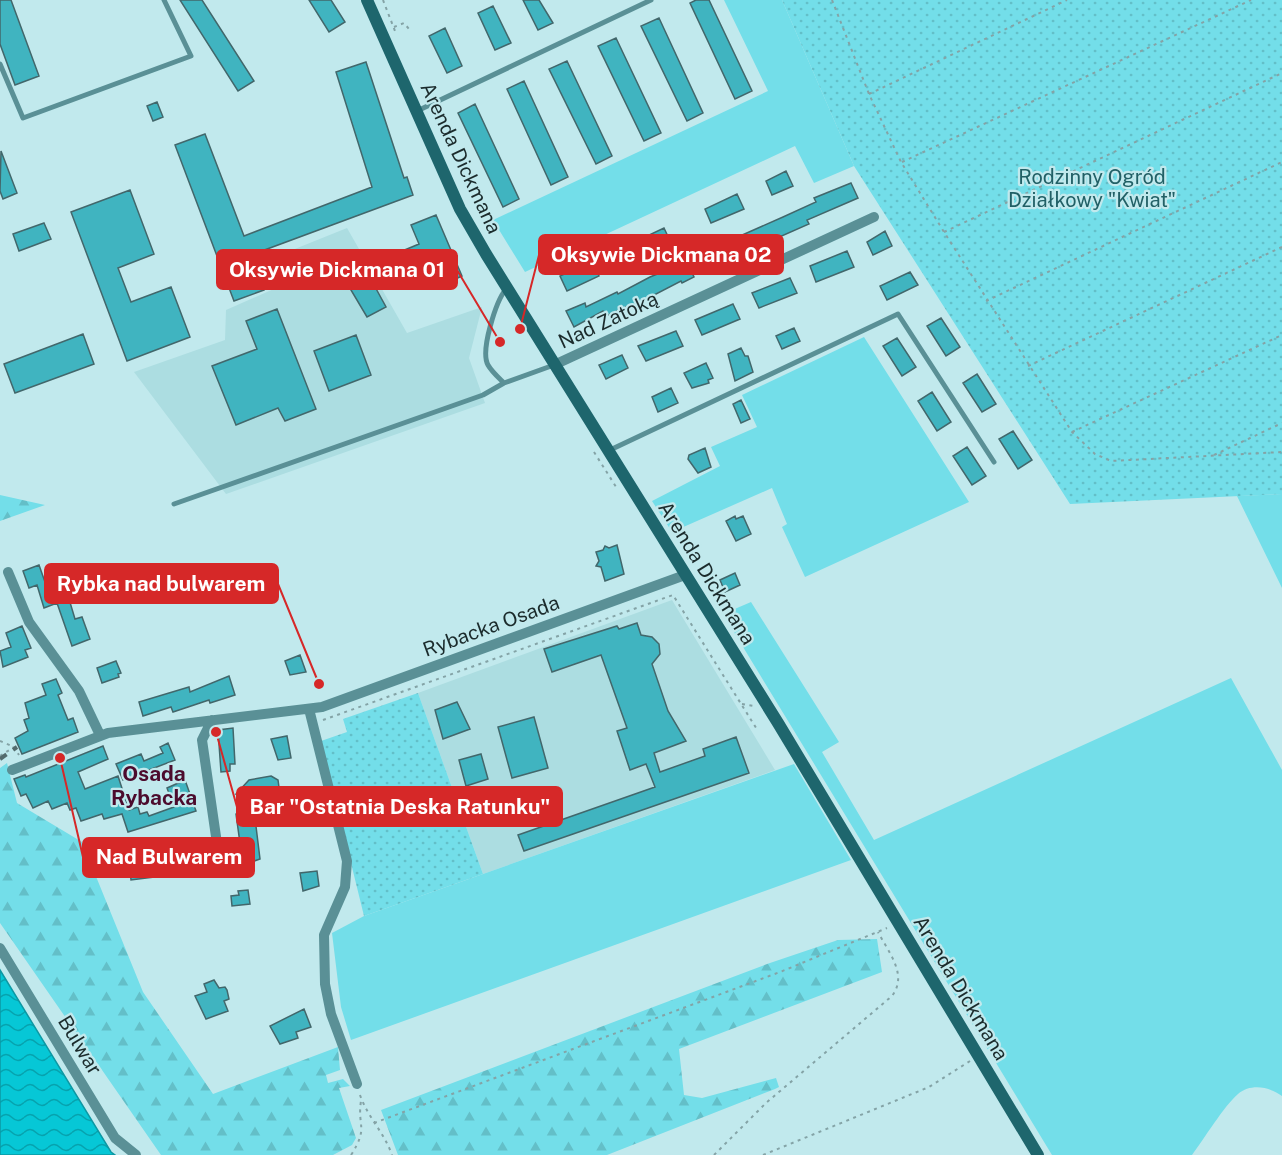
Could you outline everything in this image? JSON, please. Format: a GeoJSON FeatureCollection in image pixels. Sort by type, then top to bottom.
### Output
{"type":"FeatureCollection","features":[{"type":"Feature","properties":{"kind":"street","name":"Arenda Dickmana"},"geometry":{"type":"LineString","coordinates":[[367,0],[460,209],[900,924],[1038,1155]]}},
{"type":"Feature","properties":{"kind":"street","name":"Nad Zatoką"},"geometry":{"type":"LineString","coordinates":[[554,365],[874,217]]}},
{"type":"Feature","properties":{"kind":"street"},"geometry":{"type":"LineString","coordinates":[[8,572],[29,622],[79,691],[100,735]]}},
{"type":"Feature","properties":{"kind":"street","name":"Rybacka Osada"},"geometry":{"type":"LineString","coordinates":[[12,770],[100,735],[322,707],[685,575]]}},
{"type":"Feature","properties":{"kind":"street"},"geometry":{"type":"LineString","coordinates":[[309,709],[346,861],[345,887],[324,935],[325,984],[331,1014],[357,1084]]}},
{"type":"Feature","properties":{"kind":"street"},"geometry":{"type":"LineString","coordinates":[[212,720],[202,740],[221,871]]}},
{"type":"Feature","properties":{"kind":"street","name":"Bulwar"},"geometry":{"type":"LineString","coordinates":[[0,948],[115,1138],[136,1155]]}},
{"type":"Feature","properties":{"kind":"lane"},"geometry":{"type":"LineString","coordinates":[[417,111],[651,0]]}},
{"type":"Feature","properties":{"kind":"lane"},"geometry":{"type":"LineString","coordinates":[[0,64],[23,118],[191,56],[167,2]]}},
{"type":"Feature","properties":{"kind":"lane"},"geometry":{"type":"LineString","coordinates":[[504,383],[487,364],[485,349],[500,297],[507,288]]}},
{"type":"Feature","properties":{"kind":"lane"},"geometry":{"type":"LineString","coordinates":[[608,451],[898,314],[994,462]]}},
{"type":"Feature","properties":{"kind":"lane"},"geometry":{"type":"LineString","coordinates":[[174,504],[483,395],[504,383],[554,365]]}},
{"type":"Feature","properties":{"kind":"path"},"geometry":{"type":"LineString","coordinates":[[383,0],[395,34]]}},
{"type":"Feature","properties":{"kind":"path"},"geometry":{"type":"LineString","coordinates":[[832,0],[869,94],[901,162],[985,301],[1072,432],[1095,454],[1111,461],[1282,452]]}},
{"type":"Feature","properties":{"kind":"path"},"geometry":{"type":"LineString","coordinates":[[869,94],[1067,0]]}},
{"type":"Feature","properties":{"kind":"path"},"geometry":{"type":"LineString","coordinates":[[901,162],[1251,0]]}},
{"type":"Feature","properties":{"kind":"path"},"geometry":{"type":"LineString","coordinates":[[394,27],[404,23],[409,29]]}},
{"type":"Feature","properties":{"kind":"path"},"geometry":{"type":"LineString","coordinates":[[944,232],[1282,73]]}},
{"type":"Feature","properties":{"kind":"path"},"geometry":{"type":"LineString","coordinates":[[985,301],[1282,162]]}},
{"type":"Feature","properties":{"kind":"path"},"geometry":{"type":"LineString","coordinates":[[1028,366],[1282,248]]}},
{"type":"Feature","properties":{"kind":"path"},"geometry":{"type":"LineString","coordinates":[[1072,432],[1282,335]]}},
{"type":"Feature","properties":{"kind":"path"},"geometry":{"type":"LineString","coordinates":[[1213,456],[1282,423]]}},
{"type":"Feature","properties":{"kind":"path"},"geometry":{"type":"LineString","coordinates":[[312,724],[673,595],[759,731]]}},
{"type":"Feature","properties":{"kind":"path"},"geometry":{"type":"LineString","coordinates":[[678,602],[685,598]]}},
{"type":"Feature","properties":{"kind":"path"},"geometry":{"type":"LineString","coordinates":[[0,741],[14,747],[25,765]]}},
{"type":"Feature","properties":{"kind":"path"},"geometry":{"type":"LineString","coordinates":[[0,756],[14,747]]}},
{"type":"Feature","properties":{"kind":"path"},"geometry":{"type":"LineString","coordinates":[[374,1123],[780,972],[900,924]]}},
{"type":"Feature","properties":{"kind":"path"},"geometry":{"type":"LineString","coordinates":[[714,1155],[766,1103],[892,996],[898,987],[897,970],[878,932]]}},
{"type":"Feature","properties":{"kind":"path"},"geometry":{"type":"LineString","coordinates":[[763,1155],[929,1087],[955,1073],[968,1061],[981,1057]]}},
{"type":"Feature","properties":{"kind":"path"},"geometry":{"type":"LineString","coordinates":[[357,1084],[368,1117],[387,1140],[392,1155]]}},
{"type":"Feature","properties":{"kind":"path"},"geometry":{"type":"LineString","coordinates":[[351,1155],[363,1130],[360,1110],[362,1099]]}},
{"type":"Feature","properties":{"kind":"shaded area"},"geometry":{"type":"Polygon","coordinates":[[[347,228],[407,333],[482,307],[469,358],[485,403],[226,494],[134,372],[225,340],[226,310],[276,288],[265,261],[347,228]]]}},
{"type":"Feature","properties":{"kind":"shaded area"},"geometry":{"type":"Polygon","coordinates":[[[672,600],[775,770],[483,874],[418,693],[672,600]]]}},
{"type":"Feature","properties":{"kind":"green space"},"geometry":{"type":"Polygon","coordinates":[[[724,0],[782,0],[854,166],[814,183],[795,146],[525,272],[493,220],[768,91],[724,0]]]}},
{"type":"Feature","properties":{"kind":"green space","name":"Rodzinny Ogród Działkowy \"Kwiat\""},"geometry":{"type":"Polygon","coordinates":[[[782,0],[1282,0],[1282,494],[1070,504],[854,166],[782,0]]]}},
{"type":"Feature","properties":{"kind":"green space"},"geometry":{"type":"Polygon","coordinates":[[[864,337],[969,502],[805,577],[782,527],[787,524],[772,488],[672,532],[652,501],[720,466],[711,447],[757,427],[742,395],[864,337]]]}},
{"type":"Feature","properties":{"kind":"green space"},"geometry":{"type":"Polygon","coordinates":[[[1282,494],[1282,588],[1237,496],[1282,494]]]}},
{"type":"Feature","properties":{"kind":"green space"},"geometry":{"type":"Polygon","coordinates":[[[0,495],[45,505],[0,521],[0,495]]]}},
{"type":"Feature","properties":{"kind":"green space"},"geometry":{"type":"Polygon","coordinates":[[[751,602],[839,742],[822,752],[874,840],[1231,678],[1282,770],[1282,1096],[1260,1087],[1249,1088],[1238,1094],[1192,1155],[1052,1155],[723,614],[751,602]]]}},
{"type":"Feature","properties":{"kind":"green space"},"geometry":{"type":"Polygon","coordinates":[[[418,693],[483,874],[364,916],[321,741],[347,732],[343,719],[418,693]]]}},
{"type":"Feature","properties":{"kind":"green space"},"geometry":{"type":"Polygon","coordinates":[[[7,763],[17,803],[82,842],[143,992],[213,1094],[338,1047],[340,1070],[326,1075],[328,1083],[343,1079],[350,1086],[339,1088],[356,1138],[352,1145],[333,1155],[161,1155],[0,923],[0,768],[7,763]]]}},
{"type":"Feature","properties":{"kind":"green space"},"geometry":{"type":"Polygon","coordinates":[[[794,764],[851,860],[351,1040],[341,1007],[332,933],[364,916],[794,764]]]}},
{"type":"Feature","properties":{"kind":"green space"},"geometry":{"type":"Polygon","coordinates":[[[877,939],[882,972],[679,1049],[684,1095],[702,1098],[776,1078],[779,1087],[775,1089],[607,1155],[398,1155],[381,1110],[767,964],[838,940],[877,939]]]}},
{"type":"Feature","properties":{"kind":"water"},"geometry":{"type":"Polygon","coordinates":[[[0,970],[111,1152],[115,1155],[0,1155],[0,970]]]}},
{"type":"Feature","properties":{"kind":"building"},"geometry":{"type":"Polygon","coordinates":[[[0,0],[11,0],[39,76],[15,85],[0,44],[0,0]]]}},
{"type":"Feature","properties":{"kind":"building"},"geometry":{"type":"Polygon","coordinates":[[[180,0],[202,0],[254,81],[238,91],[180,0]]]}},
{"type":"Feature","properties":{"kind":"building"},"geometry":{"type":"Polygon","coordinates":[[[309,0],[331,0],[345,22],[329,32],[309,0]]]}},
{"type":"Feature","properties":{"kind":"building"},"geometry":{"type":"Polygon","coordinates":[[[523,0],[539,0],[553,23],[538,30],[523,0]]]}},
{"type":"Feature","properties":{"kind":"building"},"geometry":{"type":"Polygon","coordinates":[[[696,0],[709,0],[752,91],[735,99],[690,3],[696,0]]]}},
{"type":"Feature","properties":{"kind":"building"},"geometry":{"type":"Polygon","coordinates":[[[493,6],[511,43],[495,50],[478,13],[493,6]]]}},
{"type":"Feature","properties":{"kind":"building"},"geometry":{"type":"Polygon","coordinates":[[[659,18],[703,113],[687,121],[641,26],[659,18]]]}},
{"type":"Feature","properties":{"kind":"building"},"geometry":{"type":"Polygon","coordinates":[[[445,28],[462,66],[447,73],[429,36],[445,28]]]}},
{"type":"Feature","properties":{"kind":"building"},"geometry":{"type":"Polygon","coordinates":[[[616,38],[661,133],[644,141],[598,46],[616,38]]]}},
{"type":"Feature","properties":{"kind":"building"},"geometry":{"type":"Polygon","coordinates":[[[567,61],[612,156],[596,164],[549,69],[567,61]]]}},
{"type":"Feature","properties":{"kind":"building"},"geometry":{"type":"Polygon","coordinates":[[[366,62],[404,178],[407,177],[413,195],[251,255],[264,290],[234,301],[175,145],[205,134],[244,236],[372,187],[336,72],[366,62]]]}},
{"type":"Feature","properties":{"kind":"building"},"geometry":{"type":"Polygon","coordinates":[[[524,81],[568,177],[551,185],[507,89],[524,81]]]}},
{"type":"Feature","properties":{"kind":"building"},"geometry":{"type":"Polygon","coordinates":[[[157,102],[163,117],[153,121],[147,106],[157,102]]]}},
{"type":"Feature","properties":{"kind":"building"},"geometry":{"type":"Polygon","coordinates":[[[475,104],[519,199],[503,207],[458,113],[475,104]]]}},
{"type":"Feature","properties":{"kind":"building"},"geometry":{"type":"Polygon","coordinates":[[[1,151],[17,193],[3,199],[0,191],[1,151]]]}},
{"type":"Feature","properties":{"kind":"building"},"geometry":{"type":"Polygon","coordinates":[[[786,171],[793,186],[772,195],[766,181],[786,171]]]}},
{"type":"Feature","properties":{"kind":"building"},"geometry":{"type":"Polygon","coordinates":[[[851,183],[858,198],[807,220],[809,224],[720,263],[713,248],[816,202],[814,198],[851,183]]]}},
{"type":"Feature","properties":{"kind":"building"},"geometry":{"type":"Polygon","coordinates":[[[130,190],[154,254],[118,268],[131,302],[171,287],[190,337],[127,361],[71,212],[130,190]]]}},
{"type":"Feature","properties":{"kind":"building"},"geometry":{"type":"Polygon","coordinates":[[[737,194],[744,209],[711,223],[705,209],[737,194]]]}},
{"type":"Feature","properties":{"kind":"building"},"geometry":{"type":"Polygon","coordinates":[[[436,215],[462,276],[437,287],[431,272],[407,282],[395,254],[419,244],[411,225],[436,215]]]}},
{"type":"Feature","properties":{"kind":"building"},"geometry":{"type":"Polygon","coordinates":[[[44,223],[51,239],[19,251],[13,234],[44,223]]]}},
{"type":"Feature","properties":{"kind":"building"},"geometry":{"type":"Polygon","coordinates":[[[664,228],[671,243],[639,258],[632,243],[664,228]]]}},
{"type":"Feature","properties":{"kind":"building"},"geometry":{"type":"Polygon","coordinates":[[[885,231],[892,246],[873,255],[867,242],[885,231]]]}},
{"type":"Feature","properties":{"kind":"building"},"geometry":{"type":"Polygon","coordinates":[[[847,251],[854,267],[816,282],[810,266],[847,251]]]}},
{"type":"Feature","properties":{"kind":"building"},"geometry":{"type":"Polygon","coordinates":[[[592,261],[599,276],[567,291],[560,276],[592,261]]]}},
{"type":"Feature","properties":{"kind":"building"},"geometry":{"type":"Polygon","coordinates":[[[687,262],[694,277],[682,283],[681,281],[631,307],[630,305],[606,316],[603,311],[574,327],[566,311],[585,303],[586,307],[687,262]]]}},
{"type":"Feature","properties":{"kind":"building"},"geometry":{"type":"Polygon","coordinates":[[[910,272],[918,285],[887,300],[880,286],[910,272]]]}},
{"type":"Feature","properties":{"kind":"building"},"geometry":{"type":"Polygon","coordinates":[[[368,274],[386,307],[367,317],[348,285],[368,274]]]}},
{"type":"Feature","properties":{"kind":"building"},"geometry":{"type":"Polygon","coordinates":[[[790,278],[797,293],[759,308],[752,293],[790,278]]]}},
{"type":"Feature","properties":{"kind":"building"},"geometry":{"type":"Polygon","coordinates":[[[733,304],[740,319],[702,335],[695,320],[733,304]]]}},
{"type":"Feature","properties":{"kind":"building"},"geometry":{"type":"Polygon","coordinates":[[[277,309],[316,409],[285,421],[278,408],[236,425],[212,366],[257,349],[246,321],[277,309]]]}},
{"type":"Feature","properties":{"kind":"building"},"geometry":{"type":"Polygon","coordinates":[[[941,318],[960,347],[946,356],[927,326],[941,318]]]}},
{"type":"Feature","properties":{"kind":"building"},"geometry":{"type":"Polygon","coordinates":[[[794,328],[800,341],[782,349],[776,336],[794,328]]]}},
{"type":"Feature","properties":{"kind":"building"},"geometry":{"type":"Polygon","coordinates":[[[676,331],[683,346],[646,361],[638,346],[676,331]]]}},
{"type":"Feature","properties":{"kind":"building"},"geometry":{"type":"Polygon","coordinates":[[[83,334],[94,364],[15,393],[4,364],[83,334]]]}},
{"type":"Feature","properties":{"kind":"building"},"geometry":{"type":"Polygon","coordinates":[[[356,335],[371,375],[329,391],[314,351],[356,335]]]}},
{"type":"Feature","properties":{"kind":"building"},"geometry":{"type":"Polygon","coordinates":[[[897,338],[916,367],[902,376],[883,346],[897,338]]]}},
{"type":"Feature","properties":{"kind":"building"},"geometry":{"type":"Polygon","coordinates":[[[741,348],[745,356],[748,356],[753,372],[735,381],[728,354],[741,348]]]}},
{"type":"Feature","properties":{"kind":"building"},"geometry":{"type":"Polygon","coordinates":[[[622,355],[628,368],[606,379],[599,365],[622,355]]]}},
{"type":"Feature","properties":{"kind":"building"},"geometry":{"type":"Polygon","coordinates":[[[706,363],[713,378],[708,380],[709,383],[692,388],[684,373],[706,363]]]}},
{"type":"Feature","properties":{"kind":"building"},"geometry":{"type":"Polygon","coordinates":[[[977,374],[996,404],[982,412],[963,383],[977,374]]]}},
{"type":"Feature","properties":{"kind":"building"},"geometry":{"type":"Polygon","coordinates":[[[671,388],[678,403],[658,412],[652,397],[671,388]]]}},
{"type":"Feature","properties":{"kind":"building"},"geometry":{"type":"Polygon","coordinates":[[[932,392],[951,422],[937,431],[918,401],[932,392]]]}},
{"type":"Feature","properties":{"kind":"building"},"geometry":{"type":"Polygon","coordinates":[[[741,400],[750,419],[741,423],[733,404],[741,400]]]}},
{"type":"Feature","properties":{"kind":"building"},"geometry":{"type":"Polygon","coordinates":[[[1013,431],[1032,460],[1018,469],[999,439],[1013,431]]]}},
{"type":"Feature","properties":{"kind":"building"},"geometry":{"type":"Polygon","coordinates":[[[967,447],[986,476],[972,485],[953,456],[967,447]]]}},
{"type":"Feature","properties":{"kind":"building"},"geometry":{"type":"Polygon","coordinates":[[[705,448],[711,467],[698,473],[688,459],[689,455],[705,448]]]}},
{"type":"Feature","properties":{"kind":"building"},"geometry":{"type":"Polygon","coordinates":[[[735,516],[736,519],[743,516],[751,534],[736,541],[726,521],[735,516]]]}},
{"type":"Feature","properties":{"kind":"building"},"geometry":{"type":"Polygon","coordinates":[[[617,545],[624,574],[605,581],[601,567],[596,566],[599,561],[596,552],[603,550],[605,546],[609,548],[617,545]]]}},
{"type":"Feature","properties":{"kind":"building"},"geometry":{"type":"Polygon","coordinates":[[[39,565],[45,582],[74,572],[82,595],[69,599],[75,619],[82,617],[90,639],[72,646],[57,603],[44,608],[37,585],[29,588],[23,571],[39,565]]]}},
{"type":"Feature","properties":{"kind":"building"},"geometry":{"type":"Polygon","coordinates":[[[735,573],[740,585],[725,592],[720,580],[735,573]]]}},
{"type":"Feature","properties":{"kind":"building"},"geometry":{"type":"Polygon","coordinates":[[[637,623],[641,635],[652,637],[659,644],[660,654],[652,664],[668,711],[686,741],[654,753],[660,772],[705,756],[703,749],[736,737],[749,773],[524,851],[518,835],[655,787],[646,764],[630,770],[617,731],[627,728],[601,655],[552,672],[544,649],[617,626],[619,629],[637,623]]]}},
{"type":"Feature","properties":{"kind":"building"},"geometry":{"type":"Polygon","coordinates":[[[22,626],[31,648],[25,650],[28,657],[3,667],[0,651],[11,647],[6,633],[22,626]]]}},
{"type":"Feature","properties":{"kind":"building"},"geometry":{"type":"Polygon","coordinates":[[[300,655],[306,672],[290,675],[285,661],[300,655]]]}},
{"type":"Feature","properties":{"kind":"building"},"geometry":{"type":"Polygon","coordinates":[[[116,661],[121,673],[118,674],[119,677],[102,683],[97,668],[116,661]]]}},
{"type":"Feature","properties":{"kind":"building"},"geometry":{"type":"Polygon","coordinates":[[[229,676],[235,695],[210,703],[209,700],[173,712],[171,707],[143,716],[139,702],[189,687],[190,692],[229,676]]]}},
{"type":"Feature","properties":{"kind":"building"},"geometry":{"type":"Polygon","coordinates":[[[56,679],[62,693],[58,695],[68,720],[73,718],[78,732],[22,754],[15,738],[28,731],[24,720],[29,718],[25,703],[46,695],[42,684],[56,679]]]}},
{"type":"Feature","properties":{"kind":"building"},"geometry":{"type":"Polygon","coordinates":[[[457,702],[470,729],[443,739],[435,710],[457,702]]]}},
{"type":"Feature","properties":{"kind":"building"},"geometry":{"type":"Polygon","coordinates":[[[534,717],[548,768],[512,778],[498,727],[534,717]]]}},
{"type":"Feature","properties":{"kind":"building"},"geometry":{"type":"Polygon","coordinates":[[[233,728],[235,764],[230,764],[230,771],[221,772],[218,730],[233,728]]]}},
{"type":"Feature","properties":{"kind":"building"},"geometry":{"type":"Polygon","coordinates":[[[287,736],[291,758],[278,760],[271,739],[287,736]]]}},
{"type":"Feature","properties":{"kind":"building"},"geometry":{"type":"Polygon","coordinates":[[[168,743],[175,760],[123,780],[116,764],[141,754],[144,761],[163,753],[160,747],[168,743]]]}},
{"type":"Feature","properties":{"kind":"building"},"geometry":{"type":"Polygon","coordinates":[[[103,746],[108,759],[78,772],[85,789],[118,776],[129,810],[138,807],[140,814],[147,812],[149,816],[174,807],[167,788],[185,780],[196,811],[128,832],[122,814],[104,819],[102,814],[81,821],[76,808],[70,810],[67,803],[52,809],[48,801],[33,808],[26,794],[21,796],[14,779],[25,775],[26,777],[103,746]]]}},
{"type":"Feature","properties":{"kind":"building"},"geometry":{"type":"Polygon","coordinates":[[[481,754],[488,779],[466,786],[459,760],[481,754]]]}},
{"type":"Feature","properties":{"kind":"building"},"geometry":{"type":"Polygon","coordinates":[[[271,776],[278,780],[280,795],[258,800],[236,794],[249,780],[271,776]]]}},
{"type":"Feature","properties":{"kind":"building"},"geometry":{"type":"Polygon","coordinates":[[[254,810],[260,859],[243,865],[236,814],[254,810]]]}},
{"type":"Feature","properties":{"kind":"building"},"geometry":{"type":"Polygon","coordinates":[[[164,858],[165,867],[161,868],[162,876],[131,880],[130,869],[140,867],[140,861],[164,858]]]}},
{"type":"Feature","properties":{"kind":"building"},"geometry":{"type":"Polygon","coordinates":[[[317,871],[319,886],[303,891],[300,873],[317,871]]]}},
{"type":"Feature","properties":{"kind":"building"},"geometry":{"type":"Polygon","coordinates":[[[248,890],[250,904],[232,906],[231,896],[239,895],[238,891],[248,890]]]}},
{"type":"Feature","properties":{"kind":"building"},"geometry":{"type":"Polygon","coordinates":[[[214,980],[219,988],[225,987],[227,990],[229,999],[224,1001],[228,1011],[206,1019],[195,996],[207,992],[204,984],[214,980]]]}},
{"type":"Feature","properties":{"kind":"building"},"geometry":{"type":"Polygon","coordinates":[[[304,1009],[311,1027],[296,1032],[298,1038],[280,1044],[270,1026],[304,1009]]]}},
{"type":"Feature","properties":{"kind":"railway"},"geometry":{"type":"LineString","coordinates":[[0,759],[17,747]]}},
{"type":"Feature","properties":{"kind":"place","name":"Oksywie Dickmana 02"},"geometry":{"type":"Point","coordinates":[520,329]}},
{"type":"Feature","properties":{"kind":"place","name":"Oksywie Dickmana 01"},"geometry":{"type":"Point","coordinates":[500,342]}},
{"type":"Feature","properties":{"kind":"place","name":"Rybka nad bulwarem"},"geometry":{"type":"Point","coordinates":[319,684]}},
{"type":"Feature","properties":{"kind":"place","name":"Bar \"Ostatnia Deska Ratunku\""},"geometry":{"type":"Point","coordinates":[216,732]}},
{"type":"Feature","properties":{"kind":"place","name":"Nad Bulwarem"},"geometry":{"type":"Point","coordinates":[60,758]}},
{"type":"Feature","properties":{"kind":"district","name":"Osada Rybacka"},"geometry":{"type":"Point","coordinates":[154,785]}}]}
